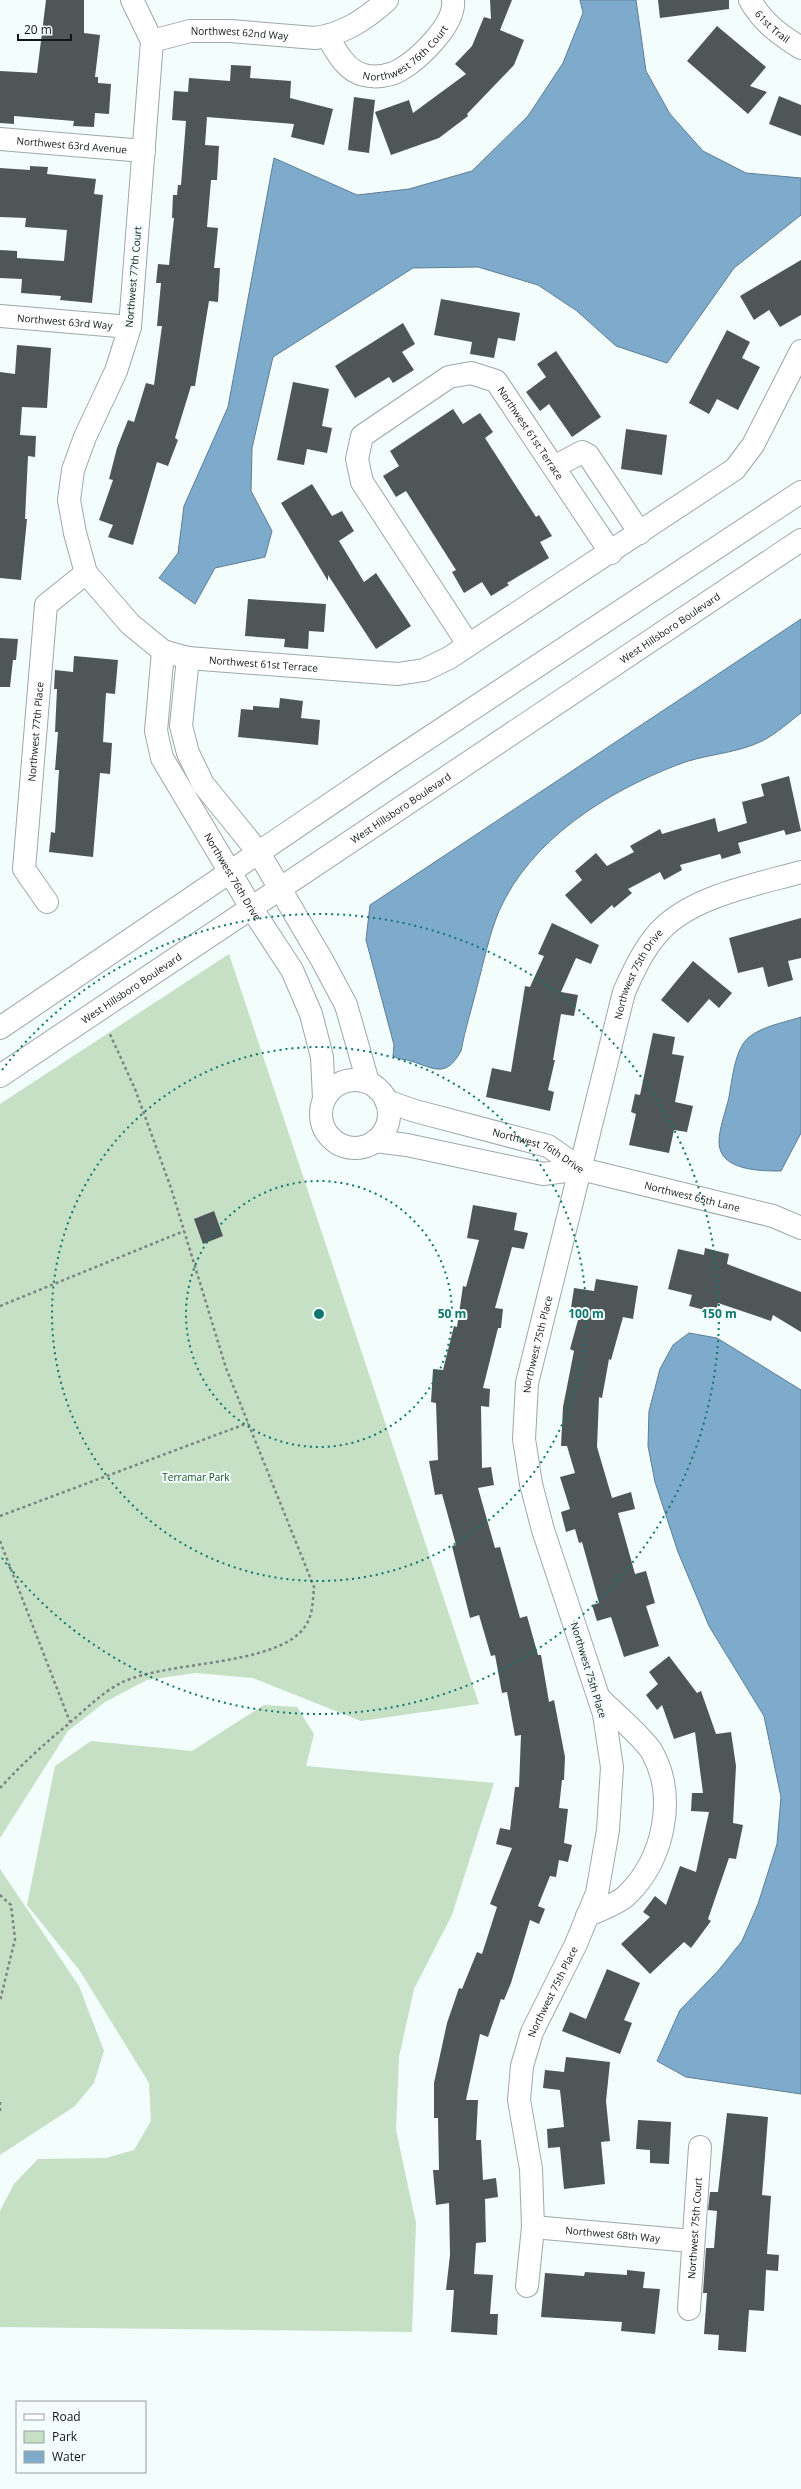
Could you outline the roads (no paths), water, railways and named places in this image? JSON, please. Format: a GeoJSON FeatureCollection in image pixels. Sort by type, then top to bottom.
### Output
{"type":"FeatureCollection","features":[{"type":"Feature","properties":{"kind":"street"},"geometry":{"type":"LineString","coordinates":[[132,0],[152,41]]}},
{"type":"Feature","properties":{"kind":"street"},"geometry":{"type":"LineString","coordinates":[[327,36],[343,32],[371,14],[387,0]]}},
{"type":"Feature","properties":{"kind":"street","name":"Northwest 76th Court"},"geometry":{"type":"LineString","coordinates":[[327,36],[349,68],[363,75],[379,77],[399,71],[422,54],[447,24],[453,0]]}},
{"type":"Feature","properties":{"kind":"street","name":"61st Trail"},"geometry":{"type":"LineString","coordinates":[[750,0],[756,10],[777,32],[801,48]]}},
{"type":"Feature","properties":{"kind":"street","name":"Northwest 62nd Way"},"geometry":{"type":"LineString","coordinates":[[152,41],[190,31],[230,31],[315,38],[327,36]]}},
{"type":"Feature","properties":{"kind":"street","name":"Northwest 77th Court"},"geometry":{"type":"LineString","coordinates":[[86,573],[75,533],[69,500],[73,470],[85,437],[116,371],[130,327],[152,41]]}},
{"type":"Feature","properties":{"kind":"street","name":"Northwest 63rd Avenue"},"geometry":{"type":"LineString","coordinates":[[0,140],[144,151]]}},
{"type":"Feature","properties":{"kind":"street","name":"Northwest 63rd Way"},"geometry":{"type":"LineString","coordinates":[[0,316],[130,327]]}},
{"type":"Feature","properties":{"kind":"street","name":"Northwest 61st Terrace"},"geometry":{"type":"LineString","coordinates":[[86,573],[130,624],[163,652],[188,658],[398,674],[424,670],[449,658],[468,644],[611,553],[735,469],[753,445],[801,351]]}},
{"type":"Feature","properties":{"kind":"street","name":"Northwest 61st Terrace"},"geometry":{"type":"LineString","coordinates":[[468,644],[362,482],[357,459],[362,436],[449,377],[471,373],[496,381],[611,553]]}},
{"type":"Feature","properties":{"kind":"street"},"geometry":{"type":"LineString","coordinates":[[554,467],[582,452],[588,455],[640,533]]}},
{"type":"Feature","properties":{"kind":"street"},"geometry":{"type":"LineString","coordinates":[[0,1028],[231,873],[392,762],[801,492]]}},
{"type":"Feature","properties":{"kind":"street","name":"West Hillsboro Boulevard"},"geometry":{"type":"LineString","coordinates":[[0,1076],[281,890],[801,540]]}},
{"type":"Feature","properties":{"kind":"street","name":"Northwest 77th Place"},"geometry":{"type":"LineString","coordinates":[[47,902],[24,869],[46,605],[86,573]]}},
{"type":"Feature","properties":{"kind":"street","name":"Northwest 76th Drive"},"geometry":{"type":"LineString","coordinates":[[163,652],[156,731],[162,758],[252,909],[292,970],[311,1014],[322,1057],[324,1099]]}},
{"type":"Feature","properties":{"kind":"street"},"geometry":{"type":"LineString","coordinates":[[188,658],[181,726],[188,753],[203,784],[259,853],[346,1005],[368,1082]]}},
{"type":"Feature","properties":{"kind":"street","name":"Northwest 75th Drive"},"geometry":{"type":"LineString","coordinates":[[581,1169],[624,992],[640,957],[666,925],[699,904],[801,872]]}},
{"type":"Feature","properties":{"kind":"street"},"geometry":{"type":"LineString","coordinates":[[358,1080],[368,1082],[379,1090],[386,1101],[389,1112],[388,1122],[383,1133],[375,1141],[366,1146],[354,1148],[343,1146],[333,1140],[326,1132],[322,1121],[321,1110],[324,1099],[330,1090],[343,1082],[358,1080]]}},
{"type":"Feature","properties":{"kind":"street","name":"Northwest 76th Drive"},"geometry":{"type":"LineString","coordinates":[[386,1101],[415,1111],[548,1146],[581,1169]]}},
{"type":"Feature","properties":{"kind":"street"},"geometry":{"type":"LineString","coordinates":[[458,1156],[466,1124]]}},
{"type":"Feature","properties":{"kind":"street","name":"Northwest 76th Drive"},"geometry":{"type":"LineString","coordinates":[[375,1141],[407,1145],[543,1174],[581,1169]]}},
{"type":"Feature","properties":{"kind":"street","name":"Northwest 65th Lane"},"geometry":{"type":"LineString","coordinates":[[581,1169],[773,1216],[801,1228]]}},
{"type":"Feature","properties":{"kind":"street","name":"Northwest 75th Place"},"geometry":{"type":"LineString","coordinates":[[527,2286],[533,2227],[531,2169],[518,2100],[522,2066],[532,2032],[576,1944],[597,1893],[608,1830],[612,1767],[604,1714],[543,1530],[531,1484],[524,1439],[527,1383],[581,1169]]}},
{"type":"Feature","properties":{"kind":"street"},"geometry":{"type":"LineString","coordinates":[[587,1916],[627,1895],[656,1856],[665,1814],[664,1781],[652,1751],[598,1697]]}},
{"type":"Feature","properties":{"kind":"street","name":"Northwest 75th Court"},"geometry":{"type":"LineString","coordinates":[[689,2308],[692,2241],[700,2147]]}},
{"type":"Feature","properties":{"kind":"street","name":"Northwest 68th Way"},"geometry":{"type":"LineString","coordinates":[[533,2227],[692,2241]]}},
{"type":"Feature","properties":{"kind":"water"},"geometry":{"type":"Polygon","coordinates":[[[580,0],[636,0],[646,71],[670,114],[703,151],[746,173],[801,178],[801,215],[734,268],[667,363],[616,346],[577,311],[538,285],[478,267],[413,268],[273,357],[252,448],[251,491],[272,531],[265,557],[215,568],[195,604],[159,578],[178,553],[184,506],[228,407],[274,158],[357,195],[409,189],[472,171],[528,116],[563,63],[583,13],[580,0]]]}},
{"type":"Feature","properties":{"kind":"water"},"geometry":{"type":"Polygon","coordinates":[[[801,619],[801,713],[762,741],[742,749],[687,761],[624,789],[598,804],[551,840],[530,862],[513,885],[499,911],[492,929],[461,1051],[456,1060],[445,1068],[439,1069],[427,1067],[393,1056],[394,1045],[366,940],[370,905],[801,619]]]}},
{"type":"Feature","properties":{"kind":"water"},"geometry":{"type":"Polygon","coordinates":[[[801,1017],[801,1133],[781,1171],[763,1171],[733,1164],[726,1159],[721,1152],[719,1137],[737,1056],[743,1044],[754,1033],[770,1026],[801,1017]]]}},
{"type":"Feature","properties":{"kind":"water"},"geometry":{"type":"Polygon","coordinates":[[[689,1333],[717,1338],[801,1390],[801,2094],[686,2077],[657,2061],[680,2010],[718,1971],[742,1941],[758,1904],[777,1844],[781,1797],[764,1716],[709,1626],[678,1552],[655,1482],[648,1446],[649,1411],[660,1369],[673,1345],[689,1333]]]}},
{"type":"Feature","properties":{"kind":"park label","name":"Terramar Park"},"geometry":{"type":"Point","coordinates":[196,1477]}}]}
